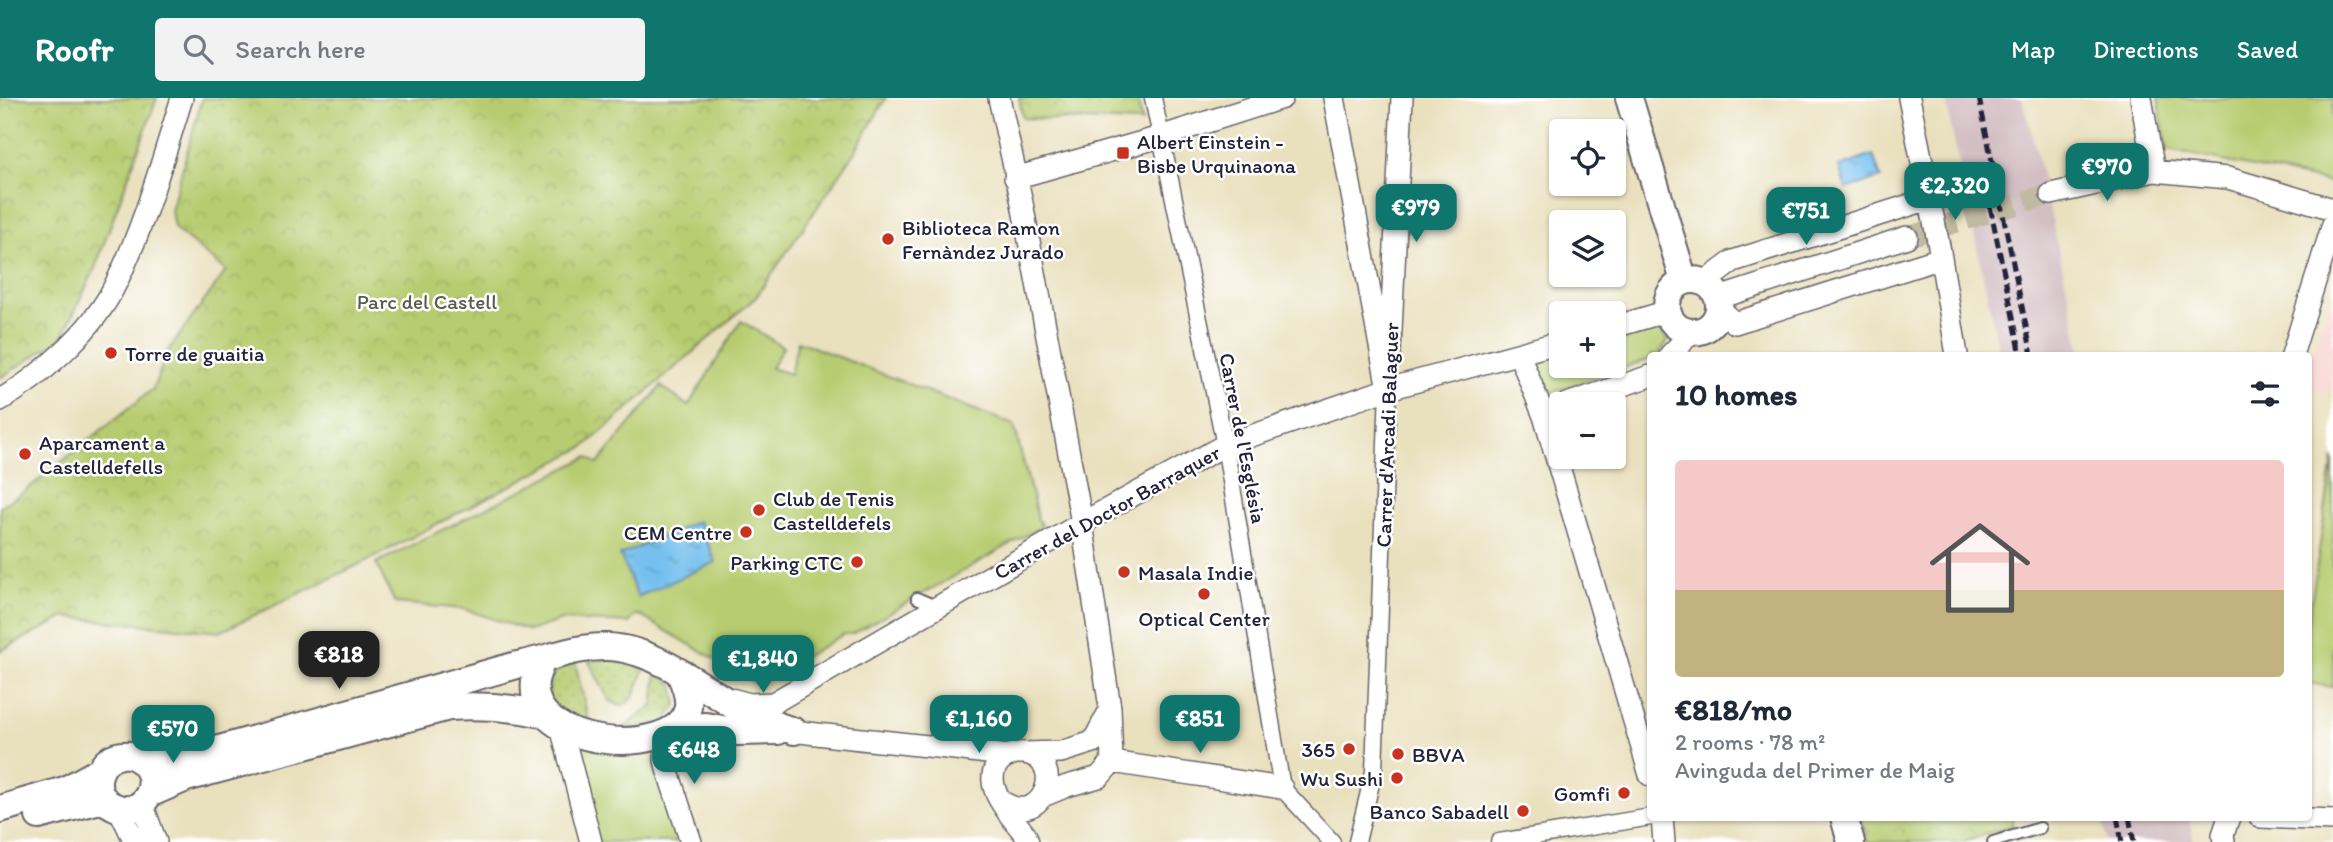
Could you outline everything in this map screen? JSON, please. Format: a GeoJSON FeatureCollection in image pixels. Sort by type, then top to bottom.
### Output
{"type":"FeatureCollection","features":[{"type":"Feature","properties":{"kind":"street"},"geometry":{"type":"LineString","coordinates":[[0,400],[13,393],[67,347],[89,324],[110,295],[136,240],[182,98]]}},
{"type":"Feature","properties":{"kind":"street"},"geometry":{"type":"LineString","coordinates":[[958,748],[1014,807],[1036,802],[1067,786],[1099,777],[1112,762],[1110,708],[1082,523],[999,98]]}},
{"type":"Feature","properties":{"kind":"street","name":"Carrer de l'Església"},"geometry":{"type":"LineString","coordinates":[[1153,98],[1226,445],[1282,788]]}},
{"type":"Feature","properties":{"kind":"street"},"geometry":{"type":"LineString","coordinates":[[1015,178],[1160,137],[1282,98]]}},
{"type":"Feature","properties":{"kind":"street"},"geometry":{"type":"LineString","coordinates":[[1334,98],[1388,388]]}},
{"type":"Feature","properties":{"kind":"street","name":"Carrer d'Arcadi Balaguer"},"geometry":{"type":"LineString","coordinates":[[1357,842],[1374,771],[1402,98]]}},
{"type":"Feature","properties":{"kind":"street"},"geometry":{"type":"LineString","coordinates":[[1629,98],[1716,320],[1698,340],[1676,352]]}},
{"type":"Feature","properties":{"kind":"street"},"geometry":{"type":"LineString","coordinates":[[1909,98],[1957,352]]}},
{"type":"Feature","properties":{"kind":"street"},"geometry":{"type":"LineString","coordinates":[[2140,98],[2154,171]]}},
{"type":"Feature","properties":{"kind":"street"},"geometry":{"type":"LineString","coordinates":[[2051,194],[2154,171],[2228,178],[2333,209]]}},
{"type":"Feature","properties":{"kind":"street"},"geometry":{"type":"LineString","coordinates":[[1707,292],[1733,261],[1929,199]]}},
{"type":"Feature","properties":{"kind":"street"},"geometry":{"type":"LineString","coordinates":[[2293,352],[2333,225]]}},
{"type":"Feature","properties":{"kind":"street"},"geometry":{"type":"LineString","coordinates":[[1698,340],[1671,320],[1668,311],[1670,294],[1676,286],[1707,292],[1907,237]]}},
{"type":"Feature","properties":{"kind":"street"},"geometry":{"type":"LineString","coordinates":[[1707,292],[1735,323],[1941,258]]}},
{"type":"Feature","properties":{"kind":"street"},"geometry":{"type":"LineString","coordinates":[[1626,323],[1668,311]]}},
{"type":"Feature","properties":{"kind":"street","name":"Carrer del Doctor Barraquer"},"geometry":{"type":"LineString","coordinates":[[715,694],[750,704],[773,703],[1082,523],[1226,445],[1388,388],[1549,345]]}},
{"type":"Feature","properties":{"kind":"street"},"geometry":{"type":"LineString","coordinates":[[1519,354],[1549,404]]}},
{"type":"Feature","properties":{"kind":"street"},"geometry":{"type":"LineString","coordinates":[[1603,392],[1647,377]]}},
{"type":"Feature","properties":{"kind":"street"},"geometry":{"type":"LineString","coordinates":[[1568,469],[1647,764]]}},
{"type":"Feature","properties":{"kind":"street"},"geometry":{"type":"LineString","coordinates":[[0,809],[65,790],[101,770],[114,757],[127,755],[170,763],[579,649],[608,647],[659,660],[751,716],[794,731]]}},
{"type":"Feature","properties":{"kind":"street"},"geometry":{"type":"LineString","coordinates":[[542,660],[535,681],[536,699],[552,721],[590,842]]}},
{"type":"Feature","properties":{"kind":"street"},"geometry":{"type":"LineString","coordinates":[[680,674],[687,691],[687,712],[672,730],[665,760],[691,842]]}},
{"type":"Feature","properties":{"kind":"street"},"geometry":{"type":"LineString","coordinates":[[0,827],[128,801],[186,778],[449,707],[488,705],[515,708],[552,721],[585,737],[609,740],[635,741],[672,730],[706,726],[738,732],[794,731],[846,739],[1029,754],[1043,764],[1048,780],[1036,802],[1027,839]]}},
{"type":"Feature","properties":{"kind":"street"},"geometry":{"type":"LineString","coordinates":[[1027,839],[997,790],[997,766],[1014,754],[1061,752],[1093,742],[1110,708]]}},
{"type":"Feature","properties":{"kind":"street"},"geometry":{"type":"LineString","coordinates":[[128,801],[152,784],[145,763],[135,757]]}},
{"type":"Feature","properties":{"kind":"street"},"geometry":{"type":"LineString","coordinates":[[1112,762],[1282,788],[1332,842]]}},
{"type":"Feature","properties":{"kind":"street"},"geometry":{"type":"LineString","coordinates":[[101,770],[98,785],[128,801],[156,842]]}},
{"type":"Feature","properties":{"kind":"street"},"geometry":{"type":"LineString","coordinates":[[128,801],[135,842]]}},
{"type":"Feature","properties":{"kind":"street"},"geometry":{"type":"LineString","coordinates":[[1499,842],[1647,818]]}},
{"type":"Feature","properties":{"kind":"street"},"geometry":{"type":"LineString","coordinates":[[2312,820],[2333,821]]}},
{"type":"Feature","properties":{"kind":"street"},"geometry":{"type":"LineString","coordinates":[[1662,821],[1664,842]]}},
{"type":"Feature","properties":{"kind":"street"},"geometry":{"type":"LineString","coordinates":[[1845,821],[1851,842]]}},
{"type":"Feature","properties":{"kind":"street"},"geometry":{"type":"LineString","coordinates":[[2224,842],[2223,835],[2228,821]]}},
{"type":"Feature","properties":{"kind":"lane"},"geometry":{"type":"LineString","coordinates":[[917,598],[938,607]]}},
{"type":"Feature","properties":{"kind":"lane"},"geometry":{"type":"LineString","coordinates":[[1993,842],[2040,828]]}},
{"type":"Feature","properties":{"kind":"shaded area"},"geometry":{"type":"Polygon","coordinates":[[[1945,98],[2022,98],[2081,352],[1999,352],[1945,98]]]}},
{"type":"Feature","properties":{"kind":"shaded area"},"geometry":{"type":"Polygon","coordinates":[[[2333,296],[2333,392],[2312,389],[2312,354],[2333,296]]]}},
{"type":"Feature","properties":{"kind":"shaded area"},"geometry":{"type":"Polygon","coordinates":[[[2103,821],[2189,821],[2194,842],[2107,842],[2103,821]]]}},
{"type":"Feature","properties":{"kind":"green space"},"geometry":{"type":"Polygon","coordinates":[[[0,98],[157,98],[95,268],[62,338],[0,378],[0,98]]]}},
{"type":"Feature","properties":{"kind":"green space","name":"Parc del Castell"},"geometry":{"type":"Polygon","coordinates":[[[202,98],[886,98],[851,158],[756,297],[584,447],[374,557],[220,632],[65,617],[0,651],[0,507],[25,491],[153,389],[168,351],[226,271],[174,228],[171,210],[202,98]]]}},
{"type":"Feature","properties":{"kind":"green space"},"geometry":{"type":"Polygon","coordinates":[[[1019,98],[1137,98],[1142,122],[1023,118],[1019,98]]]}},
{"type":"Feature","properties":{"kind":"green space"},"geometry":{"type":"Polygon","coordinates":[[[2158,98],[2333,98],[2333,183],[2167,150],[2158,98]]]}},
{"type":"Feature","properties":{"kind":"green space","name":"Club de Tenis Castelldefels"},"geometry":{"type":"Polygon","coordinates":[[[741,321],[783,347],[771,368],[790,374],[798,341],[1014,425],[1042,526],[758,684],[637,614],[629,623],[562,620],[529,631],[464,609],[395,603],[376,563],[588,457],[598,464],[661,386],[688,406],[741,321]]]}},
{"type":"Feature","properties":{"kind":"green space"},"geometry":{"type":"Polygon","coordinates":[[[1653,324],[1668,341],[1660,352],[1647,352],[1647,360],[1626,367],[1626,332],[1653,324]]]}},
{"type":"Feature","properties":{"kind":"green space"},"geometry":{"type":"Polygon","coordinates":[[[1549,353],[1549,378],[1594,378],[1549,393],[1543,390],[1535,365],[1539,356],[1549,353]]]}},
{"type":"Feature","properties":{"kind":"green space"},"geometry":{"type":"Polygon","coordinates":[[[2333,458],[2333,687],[2312,684],[2312,597],[2333,458]]]}},
{"type":"Feature","properties":{"kind":"green space"},"geometry":{"type":"Polygon","coordinates":[[[616,659],[645,667],[633,696],[620,706],[609,700],[588,660],[616,659]]]}},
{"type":"Feature","properties":{"kind":"green space"},"geometry":{"type":"Polygon","coordinates":[[[575,662],[590,726],[565,716],[549,699],[553,674],[562,666],[575,662]]]}},
{"type":"Feature","properties":{"kind":"green space"},"geometry":{"type":"Polygon","coordinates":[[[657,672],[673,684],[677,705],[664,723],[622,729],[653,706],[657,672]]]}},
{"type":"Feature","properties":{"kind":"green space"},"geometry":{"type":"Polygon","coordinates":[[[574,742],[656,748],[681,842],[598,842],[574,742]]]}},
{"type":"Feature","properties":{"kind":"green space"},"geometry":{"type":"Polygon","coordinates":[[[1861,821],[2012,821],[2013,825],[1961,842],[1867,842],[1861,821]]]}},
{"type":"Feature","properties":{"kind":"water"},"geometry":{"type":"Polygon","coordinates":[[[1873,155],[1881,178],[1846,189],[1839,167],[1873,155]]]}},
{"type":"Feature","properties":{"kind":"water"},"geometry":{"type":"Polygon","coordinates":[[[698,521],[716,562],[638,597],[620,555],[698,521]]]}},
{"type":"Feature","properties":{"kind":"tunnel"},"geometry":{"type":"LineString","coordinates":[[1907,237],[2051,194]]}},
{"type":"Feature","properties":{"kind":"railway"},"geometry":{"type":"LineString","coordinates":[[1979,98],[2031,352]]}},
{"type":"Feature","properties":{"kind":"railway"},"geometry":{"type":"LineString","coordinates":[[1981,163],[2020,352]]}},
{"type":"Feature","properties":{"kind":"railway"},"geometry":{"type":"LineString","coordinates":[[2118,821],[2122,842]]}},
{"type":"Feature","properties":{"kind":"railway"},"geometry":{"type":"LineString","coordinates":[[2130,821],[2134,842]]}},
{"type":"Feature","properties":{"kind":"place","name":"Albert Einstein - Bisbe Urquinaona"},"geometry":{"type":"Point","coordinates":[1123,153]}},
{"type":"Feature","properties":{"kind":"place","name":"Biblioteca Ramon Fernàndez Jurado"},"geometry":{"type":"Point","coordinates":[888,239]}},
{"type":"Feature","properties":{"kind":"place","name":"Torre de guaitia"},"geometry":{"type":"Point","coordinates":[111,353]}},
{"type":"Feature","properties":{"kind":"place","name":"Aparcament a Castelldefells"},"geometry":{"type":"Point","coordinates":[25,454]}},
{"type":"Feature","properties":{"kind":"place","name":"Club de Tenis Castelldefels"},"geometry":{"type":"Point","coordinates":[759,510]}},
{"type":"Feature","properties":{"kind":"place","name":"CEM Centre"},"geometry":{"type":"Point","coordinates":[746,532]}},
{"type":"Feature","properties":{"kind":"place","name":"Parking CTC"},"geometry":{"type":"Point","coordinates":[857,562]}},
{"type":"Feature","properties":{"kind":"place","name":"Masala Indie"},"geometry":{"type":"Point","coordinates":[1124,572]}},
{"type":"Feature","properties":{"kind":"place","name":"Optical Center"},"geometry":{"type":"Point","coordinates":[1204,594]}},
{"type":"Feature","properties":{"kind":"place","name":"365"},"geometry":{"type":"Point","coordinates":[1349,749]}},
{"type":"Feature","properties":{"kind":"place","name":"BBVA"},"geometry":{"type":"Point","coordinates":[1398,754]}},
{"type":"Feature","properties":{"kind":"place","name":"Wu Sushi"},"geometry":{"type":"Point","coordinates":[1397,778]}},
{"type":"Feature","properties":{"kind":"place","name":"Gomfi"},"geometry":{"type":"Point","coordinates":[1624,793]}},
{"type":"Feature","properties":{"kind":"place","name":"Banco Sabadell"},"geometry":{"type":"Point","coordinates":[1523,811]}}]}
